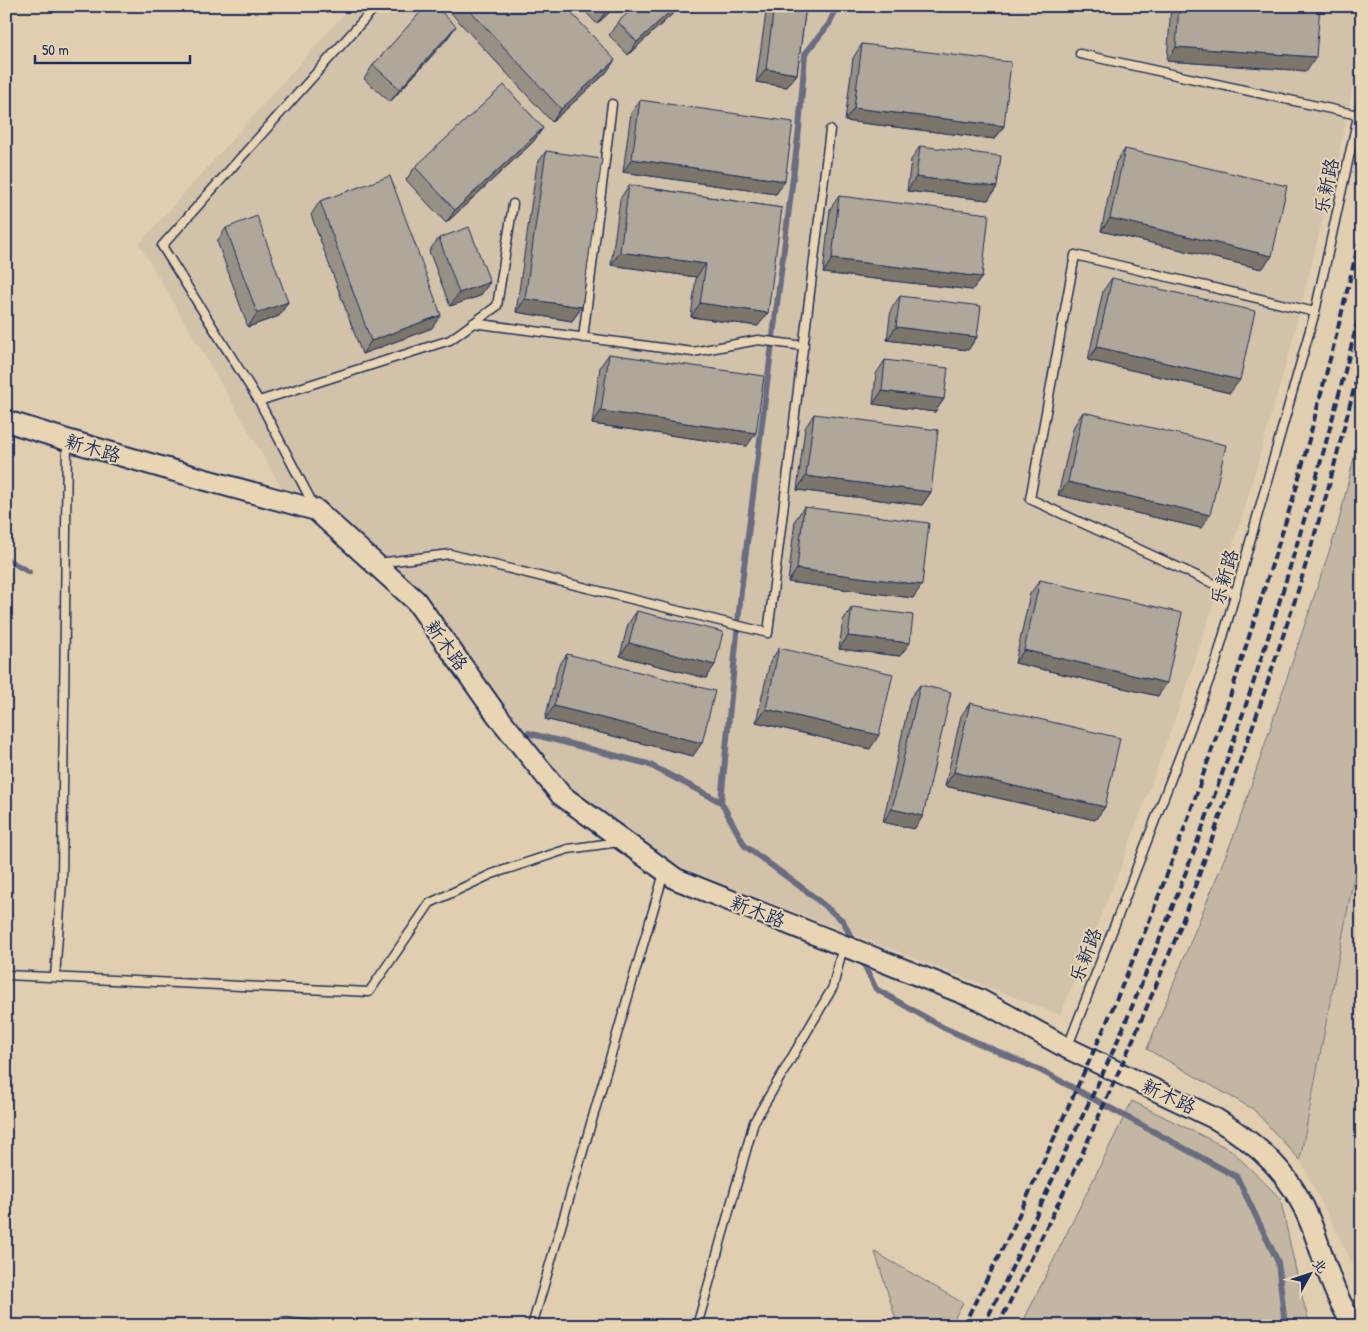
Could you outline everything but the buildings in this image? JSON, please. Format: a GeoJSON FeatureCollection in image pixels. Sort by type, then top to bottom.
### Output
{"type":"FeatureCollection","features":[{"type":"Feature","properties":{"kind":"street","name":"新木路"},"geometry":{"type":"LineString","coordinates":[[6,421],[316,510],[416,601],[497,715],[561,795],[676,880],[844,944],[980,1000],[1067,1048],[1216,1119],[1257,1146],[1290,1182],[1302,1203],[1312,1225],[1334,1290],[1341,1305],[1355,1326]]}},
{"type":"Feature","properties":{"kind":"lane"},"geometry":{"type":"LineString","coordinates":[[316,510],[259,402],[162,246],[376,6]]}},
{"type":"Feature","properties":{"kind":"lane"},"geometry":{"type":"LineString","coordinates":[[1080,54],[1358,115]]}},
{"type":"Feature","properties":{"kind":"lane","name":"乐新路"},"geometry":{"type":"LineString","coordinates":[[1067,1048],[1216,662],[1316,312],[1362,98]]}},
{"type":"Feature","properties":{"kind":"lane"},"geometry":{"type":"LineString","coordinates":[[583,338],[612,104]]}},
{"type":"Feature","properties":{"kind":"lane"},"geometry":{"type":"LineString","coordinates":[[373,563],[450,554],[768,633],[830,130]]}},
{"type":"Feature","properties":{"kind":"lane"},"geometry":{"type":"LineString","coordinates":[[259,402],[450,340],[496,306],[513,204]]}},
{"type":"Feature","properties":{"kind":"lane"},"geometry":{"type":"LineString","coordinates":[[1236,594],[1030,499],[1075,255],[1316,312]]}},
{"type":"Feature","properties":{"kind":"lane"},"geometry":{"type":"LineString","coordinates":[[473,323],[694,352],[758,340],[804,346]]}},
{"type":"Feature","properties":{"kind":"lane"},"geometry":{"type":"LineString","coordinates":[[55,977],[62,880],[67,440]]}},
{"type":"Feature","properties":{"kind":"lane"},"geometry":{"type":"LineString","coordinates":[[6,975],[369,992],[430,903],[492,874],[568,849],[624,842]]}},
{"type":"Feature","properties":{"kind":"lane"},"geometry":{"type":"LineString","coordinates":[[532,1326],[664,871]]}},
{"type":"Feature","properties":{"kind":"lane"},"geometry":{"type":"LineString","coordinates":[[697,1326],[754,1122],[833,987],[844,944]]}},
{"type":"Feature","properties":{"kind":"lane"},"geometry":{"type":"LineString","coordinates":[[283,1322],[318,1326]]}},
{"type":"Feature","properties":{"kind":"shaded area"},"geometry":{"type":"Polygon","coordinates":[[[351,6],[1362,6],[1362,43],[1338,158],[1293,339],[1242,517],[1184,694],[1120,869],[1060,1015],[682,868],[569,787],[507,708],[425,593],[322,499],[282,488],[139,244],[351,6]]]}},
{"type":"Feature","properties":{"kind":"shaded area"},"geometry":{"type":"Polygon","coordinates":[[[1362,424],[1362,834],[1300,1160],[1253,1109],[1147,1049],[1238,825],[1338,525],[1362,424]]]}},
{"type":"Feature","properties":{"kind":"shaded area"},"geometry":{"type":"Polygon","coordinates":[[[1362,834],[1362,1282],[1300,1160],[1362,834]]]}},
{"type":"Feature","properties":{"kind":"shaded area"},"geometry":{"type":"Polygon","coordinates":[[[1132,1101],[1231,1150],[1280,1198],[1310,1326],[1021,1326],[1132,1101]]]}},
{"type":"Feature","properties":{"kind":"shaded area"},"geometry":{"type":"Polygon","coordinates":[[[875,1252],[963,1303],[950,1326],[898,1326],[875,1252]]]}},
{"type":"Feature","properties":{"kind":"waterway"},"geometry":{"type":"LineString","coordinates":[[837,6],[829,24],[805,54],[799,129],[741,591],[721,802],[745,846],[809,893],[843,921],[855,945]]}},
{"type":"Feature","properties":{"kind":"waterway"},"geometry":{"type":"LineString","coordinates":[[6,559],[29,572]]}},
{"type":"Feature","properties":{"kind":"waterway"},"geometry":{"type":"LineString","coordinates":[[528,733],[648,764],[721,802]]}},
{"type":"Feature","properties":{"kind":"waterway"},"geometry":{"type":"LineString","coordinates":[[861,958],[876,989],[944,1028],[1042,1071],[1237,1177],[1278,1262],[1285,1326]]}},
{"type":"Feature","properties":{"kind":"railway"},"geometry":{"type":"LineString","coordinates":[[963,1326],[1013,1228],[1106,1024],[1148,924],[1185,827],[1227,706],[1296,489],[1362,230]]}},
{"type":"Feature","properties":{"kind":"railway"},"geometry":{"type":"LineString","coordinates":[[983,1326],[1116,1044],[1160,940],[1194,850],[1258,670],[1286,579],[1339,395],[1362,303]]}},
{"type":"Feature","properties":{"kind":"railway"},"geometry":{"type":"LineString","coordinates":[[998,1326],[1077,1165],[1178,933],[1256,717],[1297,594],[1327,493],[1362,358]]}}]}
